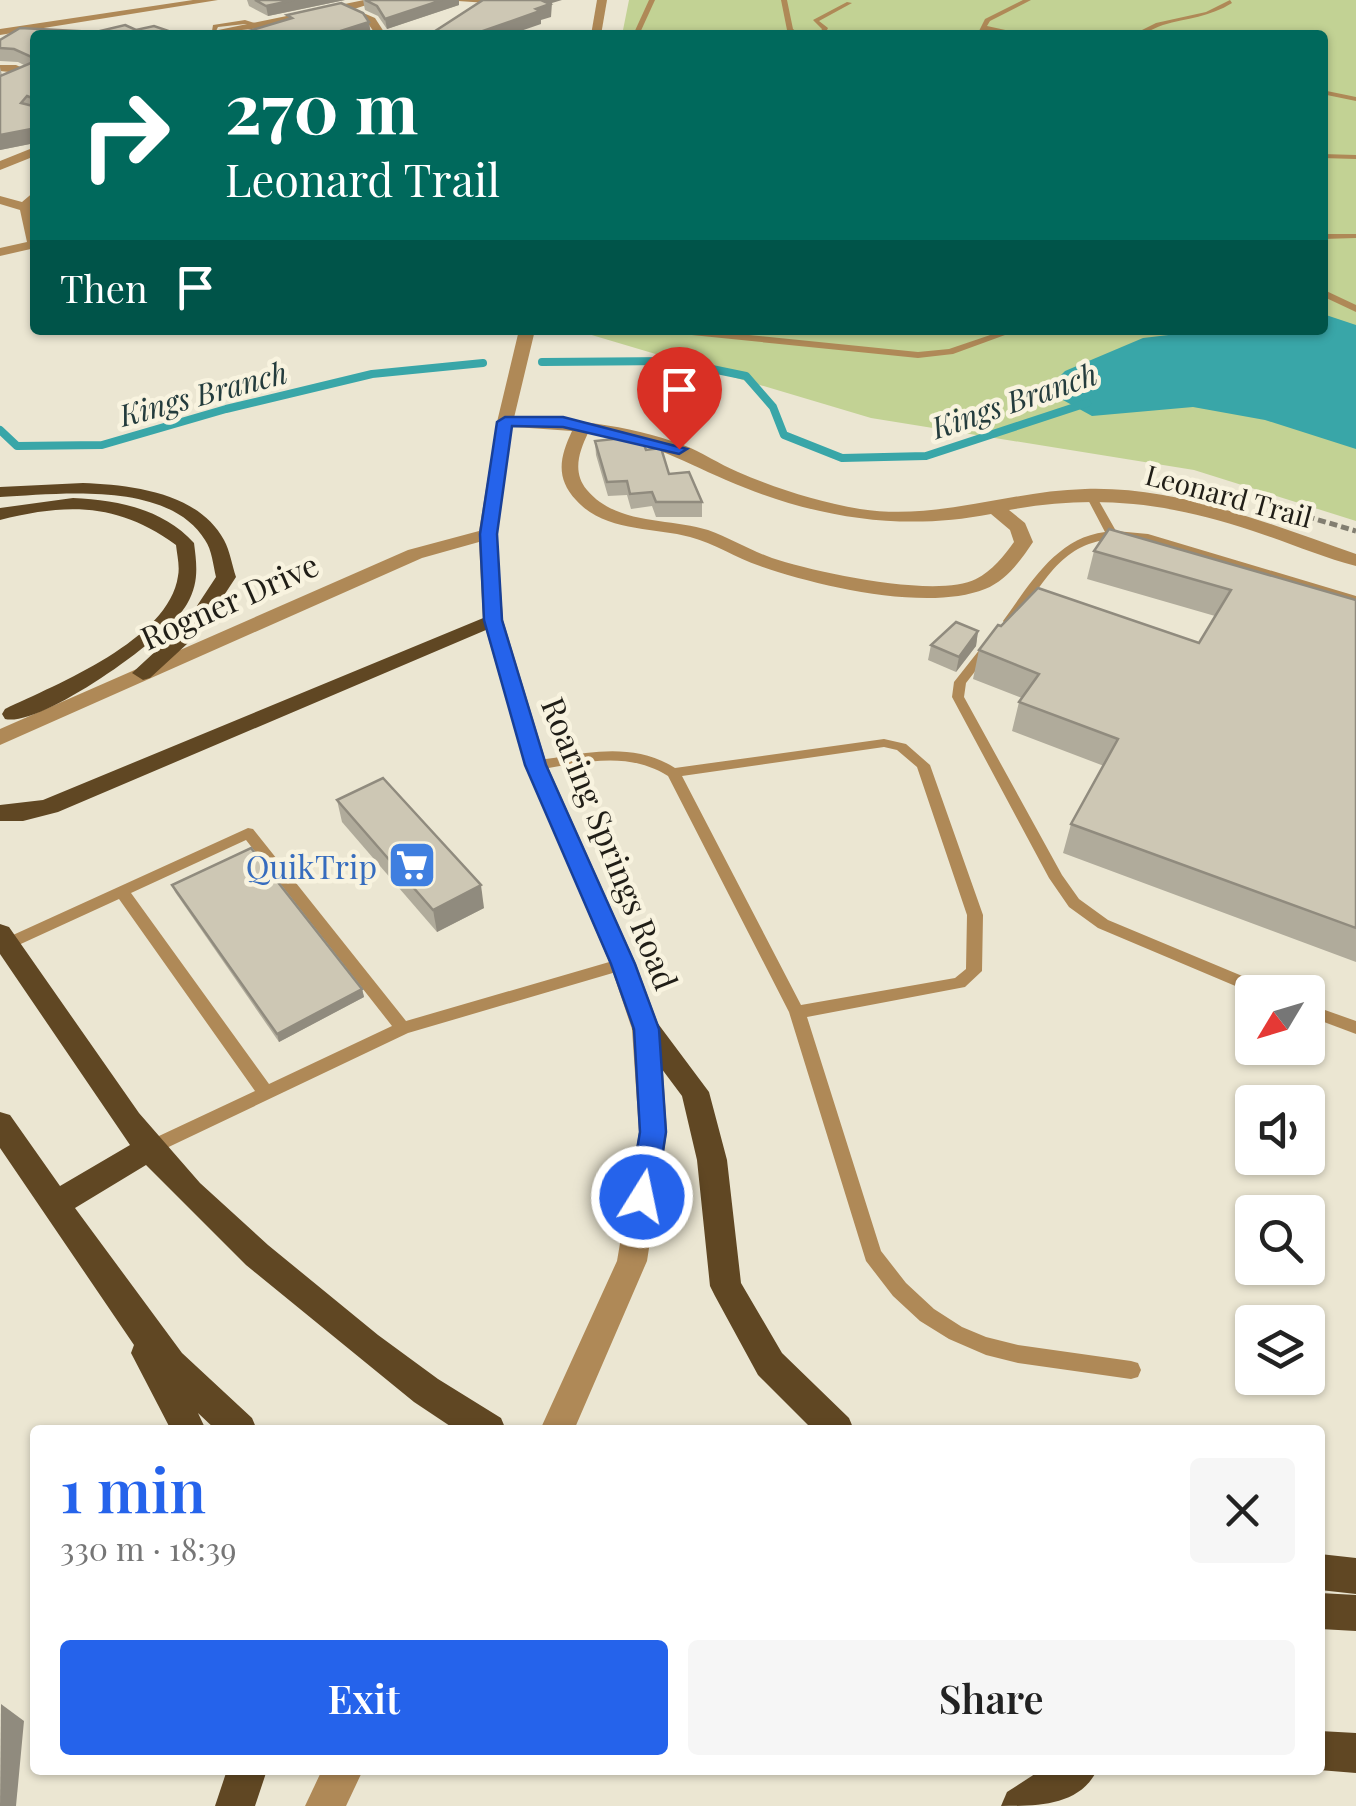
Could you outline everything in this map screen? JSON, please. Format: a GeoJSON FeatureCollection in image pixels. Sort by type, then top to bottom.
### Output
{"type":"FeatureCollection","features":[{"type":"Feature","properties":{"kind":"main road"},"geometry":{"type":"LineString","coordinates":[[0,492],[92,489],[136,493],[174,503],[213,535],[226,577],[193,628],[143,673]]}},
{"type":"Feature","properties":{"kind":"main road"},"geometry":{"type":"LineString","coordinates":[[0,514],[85,503],[145,517],[186,543],[188,578],[164,622],[116,662],[7,716]]}},
{"type":"Feature","properties":{"kind":"main road"},"geometry":{"type":"LineString","coordinates":[[0,813],[23,813],[50,806],[493,620]]}},
{"type":"Feature","properties":{"kind":"main road"},"geometry":{"type":"LineString","coordinates":[[4,939],[150,1148],[195,1198],[271,1268],[375,1353],[480,1425]]}},
{"type":"Feature","properties":{"kind":"main road"},"geometry":{"type":"LineString","coordinates":[[646,1029],[695,1092],[712,1160],[726,1286],[770,1364],[832,1425]]}},
{"type":"Feature","properties":{"kind":"main road"},"geometry":{"type":"LineString","coordinates":[[0,1124],[113,1292],[170,1364],[235,1425]]}},
{"type":"Feature","properties":{"kind":"main road"},"geometry":{"type":"LineString","coordinates":[[53,1205],[150,1148]]}},
{"type":"Feature","properties":{"kind":"main road"},"geometry":{"type":"LineString","coordinates":[[113,1292],[186,1425]]}},
{"type":"Feature","properties":{"kind":"main road"},"geometry":{"type":"LineString","coordinates":[[1325,1573],[1356,1576]]}},
{"type":"Feature","properties":{"kind":"main road"},"geometry":{"type":"LineString","coordinates":[[1325,1611],[1356,1613]]}},
{"type":"Feature","properties":{"kind":"main road"},"geometry":{"type":"LineString","coordinates":[[1325,1751],[1356,1753]]}},
{"type":"Feature","properties":{"kind":"main road"},"geometry":{"type":"LineString","coordinates":[[235,1806],[244,1775]]}},
{"type":"Feature","properties":{"kind":"main road"},"geometry":{"type":"LineString","coordinates":[[1022,1806],[1069,1775]]}},
{"type":"Feature","properties":{"kind":"street"},"geometry":{"type":"LineString","coordinates":[[118,0],[139,11]]}},
{"type":"Feature","properties":{"kind":"street"},"geometry":{"type":"LineString","coordinates":[[0,32],[213,0]]}},
{"type":"Feature","properties":{"kind":"street"},"geometry":{"type":"LineString","coordinates":[[300,0],[328,12]]}},
{"type":"Feature","properties":{"kind":"street"},"geometry":{"type":"LineString","coordinates":[[257,30],[377,0]]}},
{"type":"Feature","properties":{"kind":"street"},"geometry":{"type":"LineString","coordinates":[[448,0],[488,0]]}},
{"type":"Feature","properties":{"kind":"street"},"geometry":{"type":"LineString","coordinates":[[597,30],[602,0]]}},
{"type":"Feature","properties":{"kind":"street"},"geometry":{"type":"LineString","coordinates":[[344,8],[370,20],[377,30]]}},
{"type":"Feature","properties":{"kind":"street"},"geometry":{"type":"LineString","coordinates":[[0,68],[28,73],[0,84]]}},
{"type":"Feature","properties":{"kind":"street"},"geometry":{"type":"LineString","coordinates":[[2,163],[30,153]]}},
{"type":"Feature","properties":{"kind":"street"},"geometry":{"type":"LineString","coordinates":[[2,163],[30,166]]}},
{"type":"Feature","properties":{"kind":"street"},"geometry":{"type":"LineString","coordinates":[[0,200],[30,201]]}},
{"type":"Feature","properties":{"kind":"street"},"geometry":{"type":"LineString","coordinates":[[0,252],[30,245]]}},
{"type":"Feature","properties":{"kind":"street","name":"Roaring Springs Road"},"geometry":{"type":"LineString","coordinates":[[525,335],[505,422],[488,534],[493,620],[536,765],[623,964],[646,1029],[653,1132],[632,1261],[559,1425]]}},
{"type":"Feature","properties":{"kind":"street","name":"Leonard Trail"},"geometry":{"type":"LineString","coordinates":[[505,422],[582,426],[679,449],[776,494],[862,514],[925,519],[996,510],[1058,496],[1139,497],[1203,511],[1356,560]]}},
{"type":"Feature","properties":{"kind":"street"},"geometry":{"type":"LineString","coordinates":[[582,426],[568,459],[572,483],[607,514],[627,522],[688,530],[774,565],[844,581],[929,589],[980,585],[1024,542],[1018,528],[996,510]]}},
{"type":"Feature","properties":{"kind":"street","name":"Rogner Drive"},"geometry":{"type":"LineString","coordinates":[[0,738],[415,554],[488,534]]}},
{"type":"Feature","properties":{"kind":"street"},"geometry":{"type":"LineString","coordinates":[[324,1806],[341,1775]]}},
{"type":"Feature","properties":{"kind":"lane"},"geometry":{"type":"LineString","coordinates":[[638,30],[652,0]]}},
{"type":"Feature","properties":{"kind":"lane"},"geometry":{"type":"LineString","coordinates":[[784,0],[790,30]]}},
{"type":"Feature","properties":{"kind":"lane"},"geometry":{"type":"LineString","coordinates":[[982,30],[993,16],[1028,0]]}},
{"type":"Feature","properties":{"kind":"lane"},"geometry":{"type":"LineString","coordinates":[[824,30],[815,22],[850,2]]}},
{"type":"Feature","properties":{"kind":"lane"},"geometry":{"type":"LineString","coordinates":[[1145,30],[1210,13],[1230,2]]}},
{"type":"Feature","properties":{"kind":"lane"},"geometry":{"type":"LineString","coordinates":[[1328,93],[1356,98]]}},
{"type":"Feature","properties":{"kind":"lane"},"geometry":{"type":"LineString","coordinates":[[1328,156],[1356,157]]}},
{"type":"Feature","properties":{"kind":"lane"},"geometry":{"type":"LineString","coordinates":[[1328,237],[1356,236]]}},
{"type":"Feature","properties":{"kind":"lane"},"geometry":{"type":"LineString","coordinates":[[1328,295],[1356,309]]}},
{"type":"Feature","properties":{"kind":"lane"},"geometry":{"type":"LineString","coordinates":[[733,335],[918,354],[950,352],[999,335]]}},
{"type":"Feature","properties":{"kind":"lane"},"geometry":{"type":"LineString","coordinates":[[1090,494],[1110,531]]}},
{"type":"Feature","properties":{"kind":"lane"},"geometry":{"type":"LineString","coordinates":[[1235,979],[1103,924],[1074,903],[1056,878],[958,698],[960,682],[1049,568],[1079,539],[1110,531],[1144,536],[1356,600]]}},
{"type":"Feature","properties":{"kind":"lane"},"geometry":{"type":"LineString","coordinates":[[673,773],[884,743],[901,747],[922,766],[970,892],[975,915],[974,971],[959,984],[796,1012]]}},
{"type":"Feature","properties":{"kind":"lane"},"geometry":{"type":"LineString","coordinates":[[536,765],[609,756],[657,760],[673,773],[796,1012],[873,1255],[893,1285],[919,1312],[987,1349],[1131,1370]]}},
{"type":"Feature","properties":{"kind":"lane"},"geometry":{"type":"LineString","coordinates":[[4,939],[248,833],[402,1028]]}},
{"type":"Feature","properties":{"kind":"lane"},"geometry":{"type":"LineString","coordinates":[[122,891],[266,1093]]}},
{"type":"Feature","properties":{"kind":"lane"},"geometry":{"type":"LineString","coordinates":[[150,1148],[402,1028],[623,964]]}},
{"type":"Feature","properties":{"kind":"lane"},"geometry":{"type":"LineString","coordinates":[[1325,1016],[1356,1028]]}},
{"type":"Feature","properties":{"kind":"path"},"geometry":{"type":"LineString","coordinates":[[1291,513],[1356,531]]}},
{"type":"Feature","properties":{"kind":"green space"},"geometry":{"type":"Polygon","coordinates":[[[629,0],[1356,0],[1356,521],[1194,470],[871,418],[592,335],[1328,335],[1328,30],[623,30],[629,0]]]}},
{"type":"Feature","properties":{"kind":"water"},"geometry":{"type":"Polygon","coordinates":[[[1328,316],[1356,325],[1356,449],[1265,420],[1193,407],[1092,416],[1052,394],[1055,381],[1065,371],[1143,338],[1328,335],[1328,316]]]}},
{"type":"Feature","properties":{"kind":"building"},"geometry":{"type":"Polygon","coordinates":[[[255,0],[294,0],[266,6],[255,0]]]}},
{"type":"Feature","properties":{"kind":"building"},"geometry":{"type":"Polygon","coordinates":[[[365,0],[442,0],[385,19],[377,6],[365,0]]]}},
{"type":"Feature","properties":{"kind":"building"},"geometry":{"type":"Polygon","coordinates":[[[483,0],[541,0],[550,4],[486,30],[437,30],[483,0]]]}},
{"type":"Feature","properties":{"kind":"building"},"geometry":{"type":"Polygon","coordinates":[[[341,3],[363,13],[369,22],[344,30],[252,30],[292,18],[287,15],[341,3]]]}},
{"type":"Feature","properties":{"kind":"building"},"geometry":{"type":"Polygon","coordinates":[[[125,25],[136,30],[104,30],[125,25]]]}},
{"type":"Feature","properties":{"kind":"building"},"geometry":{"type":"Polygon","coordinates":[[[20,28],[58,30],[30,30],[30,56],[0,48],[0,40],[20,28]]]}},
{"type":"Feature","properties":{"kind":"building"},"geometry":{"type":"Polygon","coordinates":[[[30,63],[30,97],[21,103],[30,105],[30,129],[0,135],[0,76],[30,63]]]}},
{"type":"Feature","properties":{"kind":"building"},"geometry":{"type":"Polygon","coordinates":[[[633,437],[636,443],[643,442],[646,450],[661,448],[669,474],[689,472],[702,502],[656,502],[652,492],[630,494],[627,481],[607,482],[595,441],[633,437]]]}},
{"type":"Feature","properties":{"kind":"building"},"geometry":{"type":"Polygon","coordinates":[[[1109,529],[1356,600],[1356,928],[1071,824],[1118,739],[1019,702],[1039,674],[979,650],[998,625],[1038,588],[1199,643],[1231,590],[1094,551],[1109,529]]]}},
{"type":"Feature","properties":{"kind":"building"},"geometry":{"type":"Polygon","coordinates":[[[956,622],[978,631],[959,657],[931,645],[956,622]]]}},
{"type":"Feature","properties":{"kind":"building","name":"QuikTrip"},"geometry":{"type":"Polygon","coordinates":[[[383,778],[481,885],[433,910],[337,800],[383,778]]]}},
{"type":"Feature","properties":{"kind":"building","name":"QuikTrip"},"geometry":{"type":"Polygon","coordinates":[[[251,848],[362,989],[277,1034],[172,885],[251,848]]]}},
{"type":"Feature","properties":{"kind":"waterway","name":"Kings Branch"},"geometry":{"type":"LineString","coordinates":[[542,362],[673,361],[746,376],[773,407],[784,435],[842,458],[926,456],[1087,403]]}},
{"type":"Feature","properties":{"kind":"waterway","name":"Kings Branch"},"geometry":{"type":"LineString","coordinates":[[0,430],[17,446],[102,445],[226,409],[372,374],[483,363]]}},
{"type":"Feature","properties":{"kind":"place","name":"QuikTrip"},"geometry":{"type":"Point","coordinates":[412,865]}},
{"type":"Feature","properties":{"kind":"route"},"geometry":{"type":"LineString","coordinates":[[642,1197],[653,1132],[646,1029],[623,964],[536,765],[493,620],[488,534],[505,422],[563,422],[679,449]]}}]}
